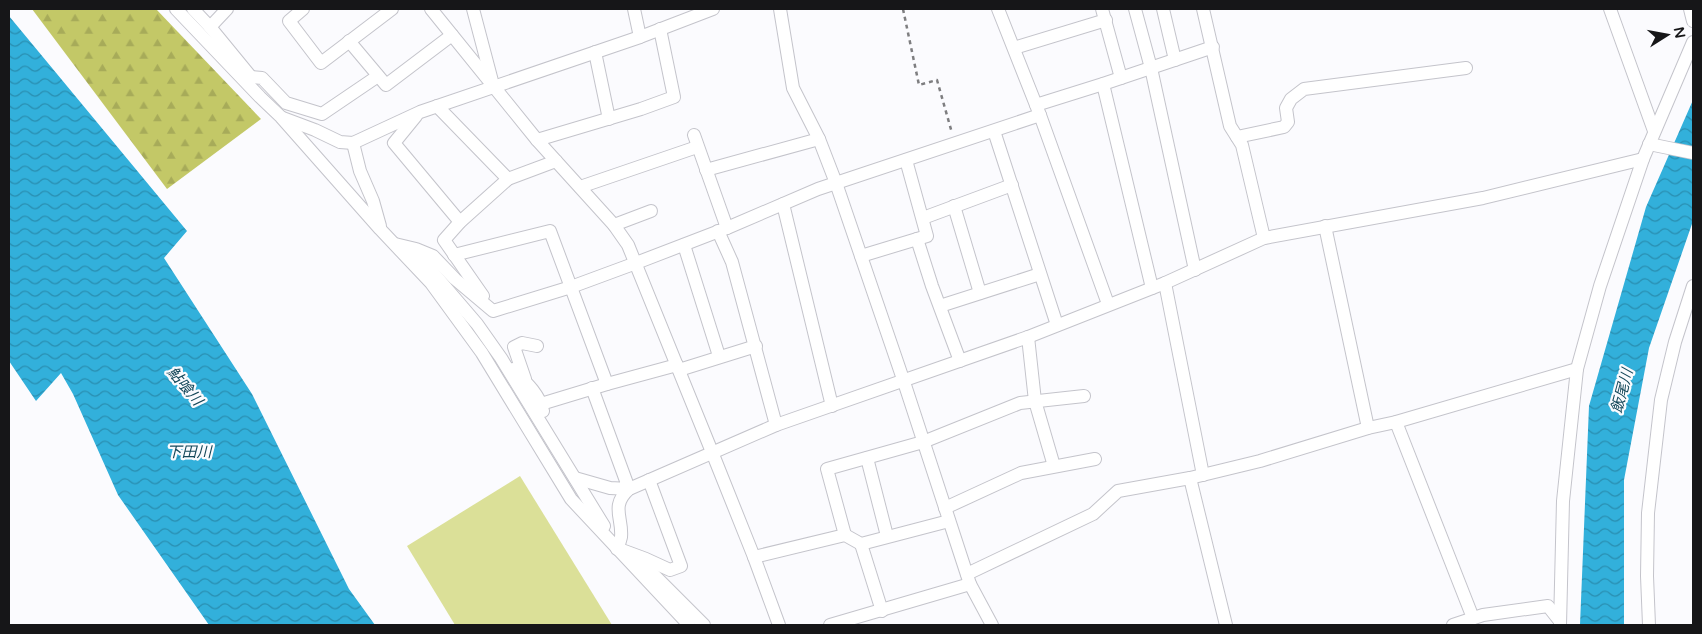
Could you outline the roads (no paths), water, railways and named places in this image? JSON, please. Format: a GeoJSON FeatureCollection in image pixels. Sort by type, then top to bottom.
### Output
{"type":"FeatureCollection","features":[{"type":"Feature","properties":{"kind":"street"},"geometry":{"type":"LineString","coordinates":[[176,9],[281,117],[380,229],[431,282],[482,353],[571,499],[689,625]]}},
{"type":"Feature","properties":{"kind":"street"},"geometry":{"type":"LineString","coordinates":[[193,9],[251,77],[260,97]]}},
{"type":"Feature","properties":{"kind":"street"},"geometry":{"type":"LineString","coordinates":[[210,27],[227,9]]}},
{"type":"Feature","properties":{"kind":"street"},"geometry":{"type":"LineString","coordinates":[[289,21],[296,9]]}},
{"type":"Feature","properties":{"kind":"street"},"geometry":{"type":"LineString","coordinates":[[289,21],[304,9]]}},
{"type":"Feature","properties":{"kind":"street"},"geometry":{"type":"LineString","coordinates":[[289,21],[321,63],[392,9]]}},
{"type":"Feature","properties":{"kind":"street"},"geometry":{"type":"LineString","coordinates":[[431,9],[537,140],[614,225],[628,245],[754,557],[779,625]]}},
{"type":"Feature","properties":{"kind":"street"},"geometry":{"type":"LineString","coordinates":[[473,9],[494,86]]}},
{"type":"Feature","properties":{"kind":"street"},"geometry":{"type":"LineString","coordinates":[[634,9],[640,37]]}},
{"type":"Feature","properties":{"kind":"street"},"geometry":{"type":"LineString","coordinates":[[281,117],[340,142],[353,143],[420,112],[640,37],[713,9]]}},
{"type":"Feature","properties":{"kind":"street"},"geometry":{"type":"LineString","coordinates":[[780,9],[793,88],[819,139],[836,183],[904,382],[968,579],[992,625]]}},
{"type":"Feature","properties":{"kind":"street"},"geometry":{"type":"LineString","coordinates":[[998,9],[1038,110],[1108,304]]}},
{"type":"Feature","properties":{"kind":"street"},"geometry":{"type":"LineString","coordinates":[[1135,9],[1151,68],[1195,270]]}},
{"type":"Feature","properties":{"kind":"street"},"geometry":{"type":"LineString","coordinates":[[1163,9],[1175,60]]}},
{"type":"Feature","properties":{"kind":"street"},"geometry":{"type":"LineString","coordinates":[[1203,9],[1230,126],[1242,145],[1264,238]]}},
{"type":"Feature","properties":{"kind":"street"},"geometry":{"type":"LineString","coordinates":[[1610,9],[1654,131]]}},
{"type":"Feature","properties":{"kind":"street"},"geometry":{"type":"LineString","coordinates":[[1690,9],[1693,21]]}},
{"type":"Feature","properties":{"kind":"street"},"geometry":{"type":"LineString","coordinates":[[1014,48],[1104,15],[1121,78]]}},
{"type":"Feature","properties":{"kind":"street"},"geometry":{"type":"LineString","coordinates":[[537,140],[674,97],[660,29]]}},
{"type":"Feature","properties":{"kind":"street"},"geometry":{"type":"LineString","coordinates":[[349,42],[386,85],[452,35]]}},
{"type":"Feature","properties":{"kind":"street"},"geometry":{"type":"LineString","coordinates":[[1560,623],[1562,501],[1577,369],[1600,286],[1643,159],[1652,145],[1654,131],[1693,42]]}},
{"type":"Feature","properties":{"kind":"street"},"geometry":{"type":"LineString","coordinates":[[493,311],[571,287],[684,245],[836,183],[994,131],[1038,110],[1103,84],[1213,48]]}},
{"type":"Feature","properties":{"kind":"street"},"geometry":{"type":"LineString","coordinates":[[595,52],[609,118]]}},
{"type":"Feature","properties":{"kind":"street"},"geometry":{"type":"LineString","coordinates":[[1237,137],[1284,127],[1288,122],[1286,108],[1291,99],[1304,89],[1466,68]]}},
{"type":"Feature","properties":{"kind":"street"},"geometry":{"type":"LineString","coordinates":[[251,77],[262,78],[286,104],[322,114],[378,76]]}},
{"type":"Feature","properties":{"kind":"street"},"geometry":{"type":"LineString","coordinates":[[1103,84],[1152,288]]}},
{"type":"Feature","properties":{"kind":"street"},"geometry":{"type":"LineString","coordinates":[[437,106],[508,179]]}},
{"type":"Feature","properties":{"kind":"street"},"geometry":{"type":"LineString","coordinates":[[420,112],[394,143],[460,222]]}},
{"type":"Feature","properties":{"kind":"street"},"geometry":{"type":"LineString","coordinates":[[994,131],[1057,326]]}},
{"type":"Feature","properties":{"kind":"street"},"geometry":{"type":"LineString","coordinates":[[706,170],[819,139]]}},
{"type":"Feature","properties":{"kind":"street"},"geometry":{"type":"LineString","coordinates":[[580,188],[696,141],[756,346],[776,425]]}},
{"type":"Feature","properties":{"kind":"street"},"geometry":{"type":"LineString","coordinates":[[353,143],[360,171],[373,200],[380,229]]}},
{"type":"Feature","properties":{"kind":"street"},"geometry":{"type":"LineString","coordinates":[[1652,145],[1693,153]]}},
{"type":"Feature","properties":{"kind":"street"},"geometry":{"type":"LineString","coordinates":[[618,549],[621,536],[618,513],[622,495],[629,489],[776,425],[904,382],[1057,326],[1108,304],[1165,283],[1264,238],[1483,198],[1643,159]]}},
{"type":"Feature","properties":{"kind":"street"},"geometry":{"type":"LineString","coordinates":[[861,256],[927,236],[906,160]]}},
{"type":"Feature","properties":{"kind":"street"},"geometry":{"type":"LineString","coordinates":[[493,311],[444,240],[460,222],[508,179],[556,161]]}},
{"type":"Feature","properties":{"kind":"street"},"geometry":{"type":"LineString","coordinates":[[923,218],[1012,185]]}},
{"type":"Feature","properties":{"kind":"street"},"geometry":{"type":"LineString","coordinates":[[783,204],[832,406]]}},
{"type":"Feature","properties":{"kind":"street"},"geometry":{"type":"LineString","coordinates":[[954,206],[980,293]]}},
{"type":"Feature","properties":{"kind":"street"},"geometry":{"type":"LineString","coordinates":[[614,225],[651,210]]}},
{"type":"Feature","properties":{"kind":"street"},"geometry":{"type":"LineString","coordinates":[[1325,226],[1368,428]]}},
{"type":"Feature","properties":{"kind":"street"},"geometry":{"type":"LineString","coordinates":[[454,255],[550,231],[607,384]]}},
{"type":"Feature","properties":{"kind":"street"},"geometry":{"type":"LineString","coordinates":[[917,239],[960,361]]}},
{"type":"Feature","properties":{"kind":"street"},"geometry":{"type":"LineString","coordinates":[[395,244],[416,249],[433,256],[455,279],[493,311]]}},
{"type":"Feature","properties":{"kind":"street"},"geometry":{"type":"LineString","coordinates":[[395,244],[423,260],[477,324],[501,358],[618,549],[670,570],[682,566],[649,480]]}},
{"type":"Feature","properties":{"kind":"street"},"geometry":{"type":"LineString","coordinates":[[684,245],[719,356]]}},
{"type":"Feature","properties":{"kind":"street"},"geometry":{"type":"LineString","coordinates":[[940,306],[1040,274]]}},
{"type":"Feature","properties":{"kind":"street"},"geometry":{"type":"LineString","coordinates":[[1165,283],[1203,474]]}},
{"type":"Feature","properties":{"kind":"street"},"geometry":{"type":"LineString","coordinates":[[1649,625],[1647,576],[1648,513],[1661,400],[1675,342],[1693,286]]}},
{"type":"Feature","properties":{"kind":"street"},"geometry":{"type":"LineString","coordinates":[[1028,337],[1035,402],[1054,466]]}},
{"type":"Feature","properties":{"kind":"street"},"geometry":{"type":"LineString","coordinates":[[526,381],[514,347],[522,343],[537,346]]}},
{"type":"Feature","properties":{"kind":"street"},"geometry":{"type":"LineString","coordinates":[[542,404],[592,388],[756,346]]}},
{"type":"Feature","properties":{"kind":"street"},"geometry":{"type":"LineString","coordinates":[[482,353],[501,358],[526,381],[542,404],[547,434]]}},
{"type":"Feature","properties":{"kind":"street"},"geometry":{"type":"LineString","coordinates":[[830,625],[882,611],[968,579],[1093,514],[1118,491],[1190,478],[1260,461],[1368,428],[1396,422],[1577,369]]}},
{"type":"Feature","properties":{"kind":"street"},"geometry":{"type":"LineString","coordinates":[[592,388],[629,489]]}},
{"type":"Feature","properties":{"kind":"street"},"geometry":{"type":"LineString","coordinates":[[845,535],[827,468],[923,442],[1020,404],[1084,396]]}},
{"type":"Feature","properties":{"kind":"street"},"geometry":{"type":"LineString","coordinates":[[1396,422],[1473,618]]}},
{"type":"Feature","properties":{"kind":"street"},"geometry":{"type":"LineString","coordinates":[[867,458],[887,536]]}},
{"type":"Feature","properties":{"kind":"street"},"geometry":{"type":"LineString","coordinates":[[861,544],[947,514],[1021,473],[1095,459]]}},
{"type":"Feature","properties":{"kind":"street"},"geometry":{"type":"LineString","coordinates":[[575,478],[610,488],[629,489]]}},
{"type":"Feature","properties":{"kind":"street"},"geometry":{"type":"LineString","coordinates":[[1190,478],[1226,625]]}},
{"type":"Feature","properties":{"kind":"street"},"geometry":{"type":"LineString","coordinates":[[754,557],[845,535],[861,544],[882,611]]}},
{"type":"Feature","properties":{"kind":"street"},"geometry":{"type":"LineString","coordinates":[[631,553],[704,625]]}},
{"type":"Feature","properties":{"kind":"street"},"geometry":{"type":"LineString","coordinates":[[1453,625],[1483,615],[1548,606],[1560,623]]}},
{"type":"Feature","properties":{"kind":"water","name":"下田川"},"geometry":{"type":"Polygon","coordinates":[[[9,16],[187,231],[164,258],[252,394],[349,589],[375,625],[209,625],[118,495],[73,394],[61,373],[36,401],[9,361],[9,16]]]}},
{"type":"Feature","properties":{"kind":"water","name":"飯尾川"},"geometry":{"type":"Polygon","coordinates":[[[1693,100],[1693,221],[1649,348],[1624,480],[1624,625],[1580,625],[1589,406],[1646,207],[1693,100]]]}},
{"type":"Feature","properties":{"kind":"water label","name":"鮎喰川"},"geometry":{"type":"Point","coordinates":[185,386]}}]}
